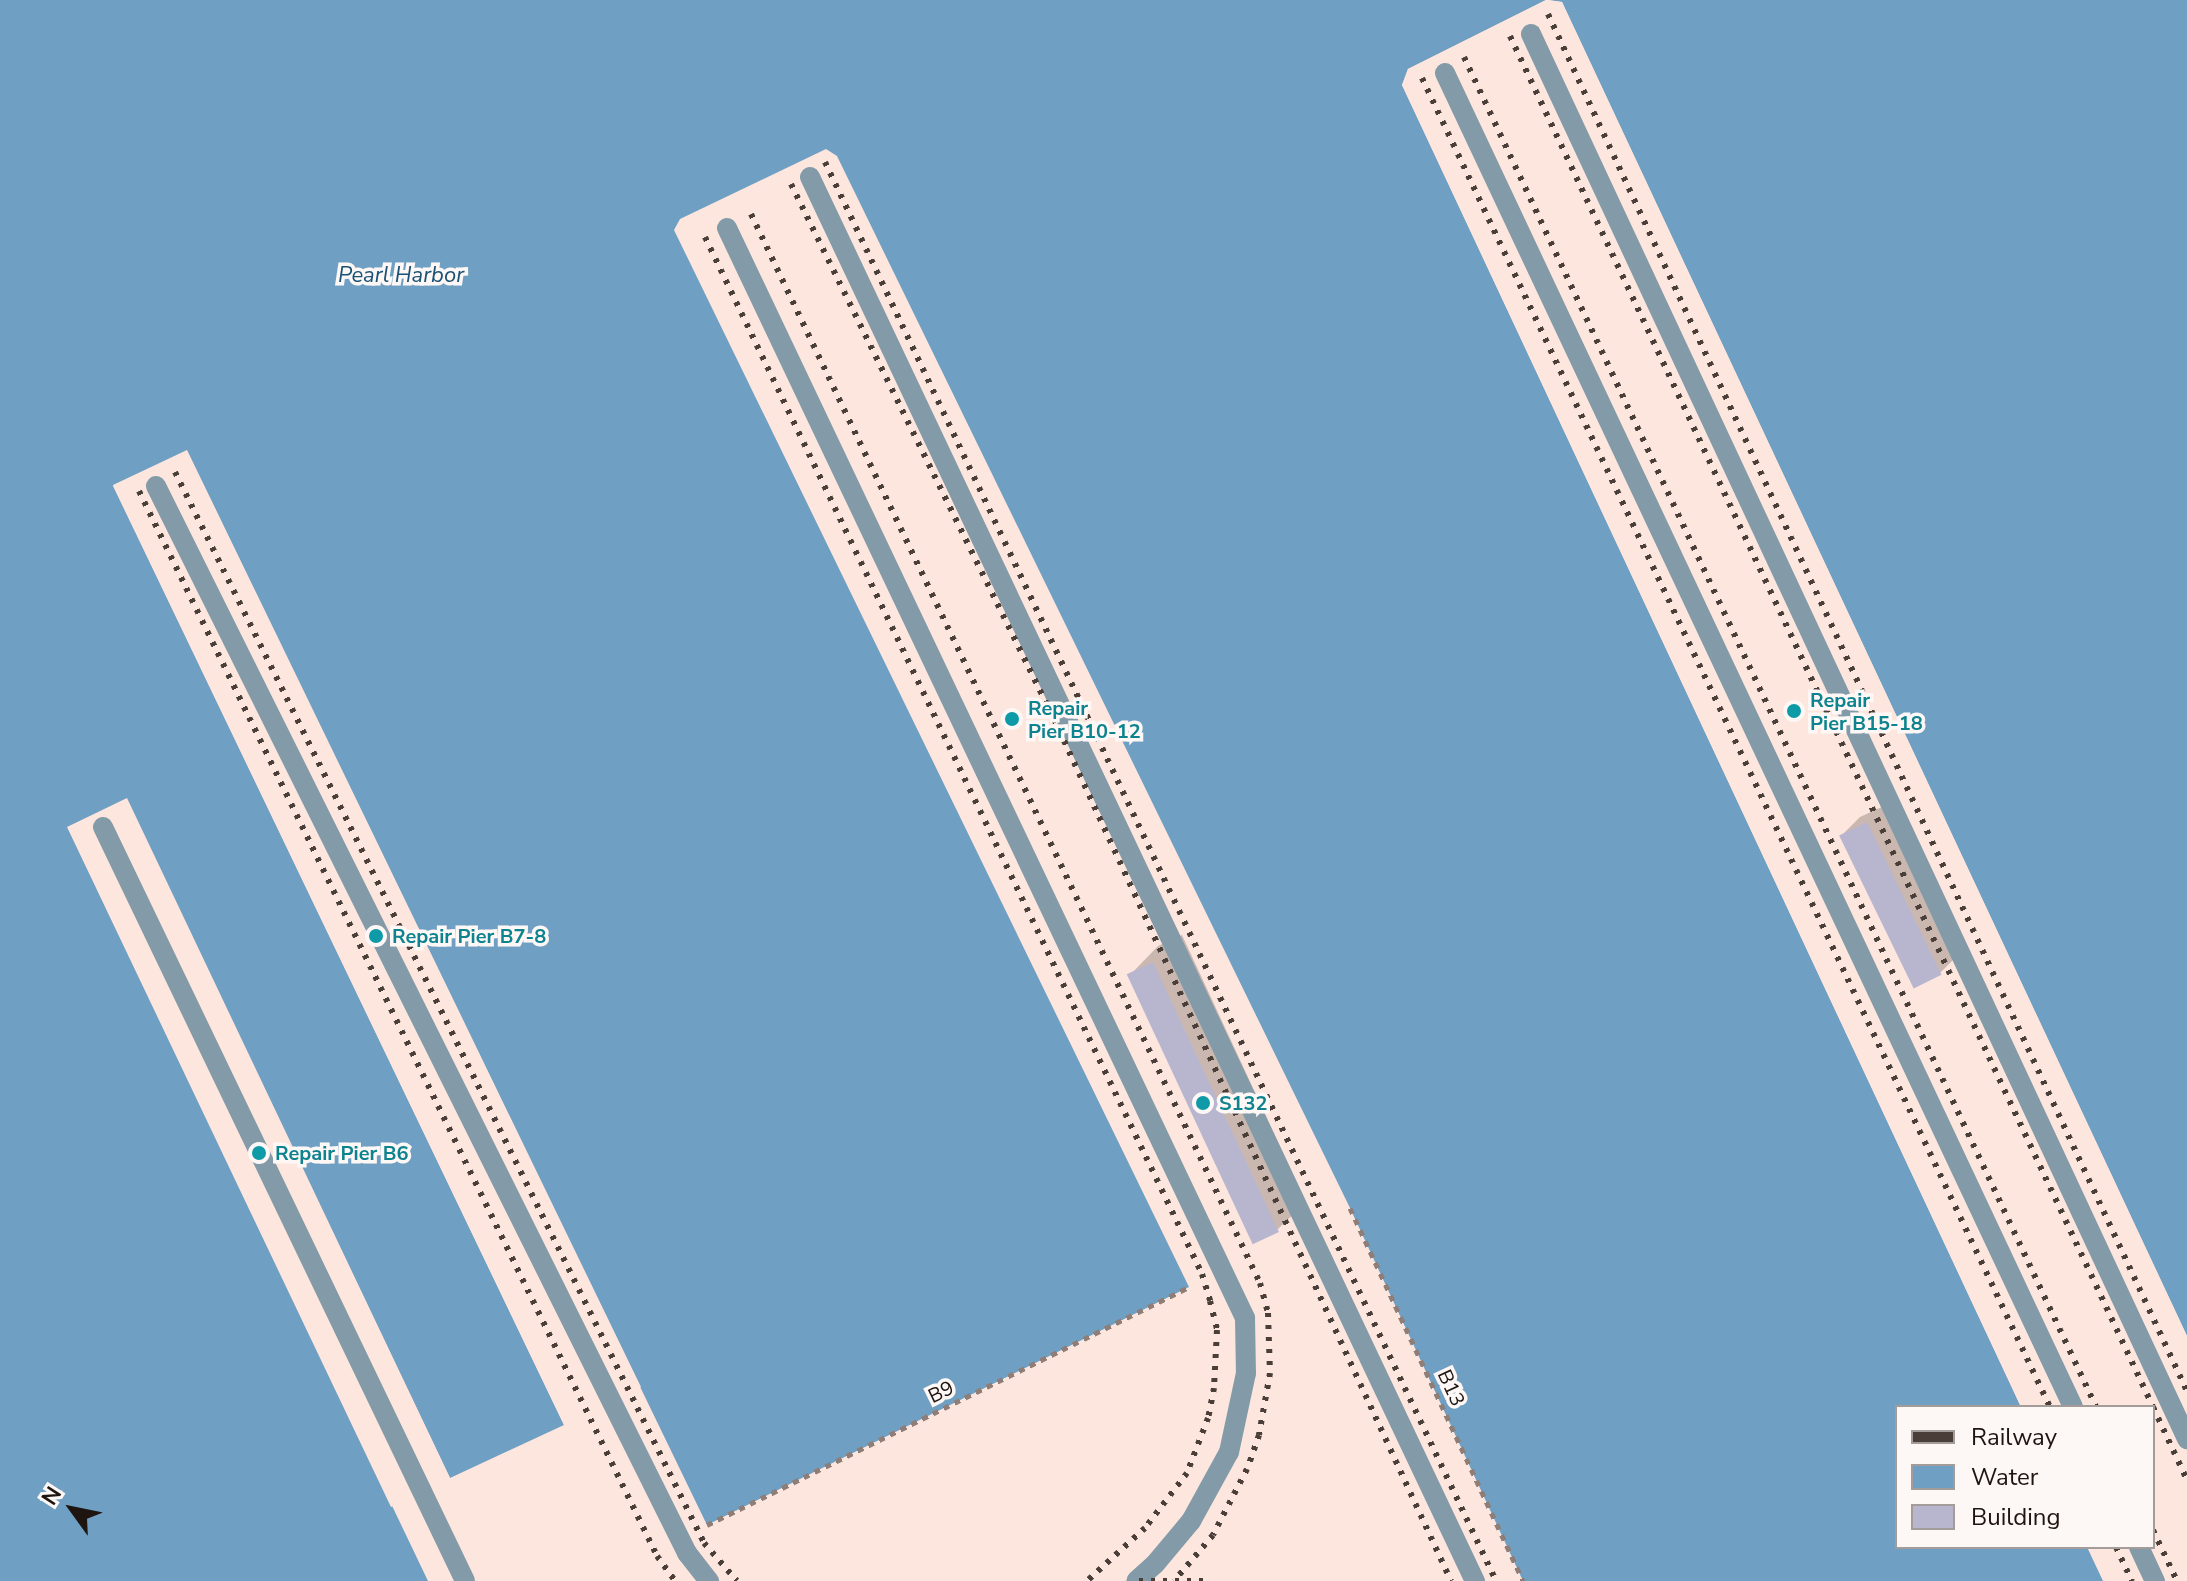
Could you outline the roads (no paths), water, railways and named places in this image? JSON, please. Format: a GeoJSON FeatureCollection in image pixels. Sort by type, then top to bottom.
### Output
{"type":"FeatureCollection","features":[{"type":"Feature","properties":{"kind":"lane"},"geometry":{"type":"LineString","coordinates":[[1531,34],[2187,1439]]}},
{"type":"Feature","properties":{"kind":"lane"},"geometry":{"type":"LineString","coordinates":[[1445,73],[2072,1405]]}},
{"type":"Feature","properties":{"kind":"lane"},"geometry":{"type":"LineString","coordinates":[[810,177],[1475,1581]]}},
{"type":"Feature","properties":{"kind":"lane"},"geometry":{"type":"LineString","coordinates":[[727,228],[1245,1318],[1246,1373],[1229,1452],[1191,1521],[1155,1564],[1136,1581]]}},
{"type":"Feature","properties":{"kind":"lane"},"geometry":{"type":"LineString","coordinates":[[156,486],[687,1553],[709,1581]]}},
{"type":"Feature","properties":{"kind":"lane"},"geometry":{"type":"LineString","coordinates":[[103,827],[465,1581]]}},
{"type":"Feature","properties":{"kind":"lane"},"geometry":{"type":"LineString","coordinates":[[2140,1549],[2155,1581]]}},
{"type":"Feature","properties":{"kind":"water","name":"Pearl Harbor"},"geometry":{"type":"Polygon","coordinates":[[[0,0],[1546,0],[1408,69],[1402,85],[2020,1405],[1895,1405],[1895,1549],[2088,1549],[2103,1581],[1523,1581],[1350,1208],[837,156],[826,149],[680,219],[674,230],[1189,1287],[707,1525],[187,451],[113,486],[564,1425],[450,1478],[126,799],[68,828],[428,1581],[0,1581],[0,0]]]}},
{"type":"Feature","properties":{"kind":"water"},"geometry":{"type":"Polygon","coordinates":[[[1549,0],[2187,0],[2187,1336],[1562,2],[1549,0]]]}},
{"type":"Feature","properties":{"kind":"railway"},"geometry":{"type":"LineString","coordinates":[[1548,14],[2187,1391]]}},
{"type":"Feature","properties":{"kind":"railway"},"geometry":{"type":"LineString","coordinates":[[1510,36],[2152,1405]]}},
{"type":"Feature","properties":{"kind":"railway"},"geometry":{"type":"LineString","coordinates":[[1464,57],[2095,1405]]}},
{"type":"Feature","properties":{"kind":"railway"},"geometry":{"type":"LineString","coordinates":[[1422,78],[2049,1405]]}},
{"type":"Feature","properties":{"kind":"railway"},"geometry":{"type":"LineString","coordinates":[[825,162],[1496,1581]]}},
{"type":"Feature","properties":{"kind":"railway"},"geometry":{"type":"LineString","coordinates":[[791,184],[1054,719],[1451,1581]]}},
{"type":"Feature","properties":{"kind":"railway"},"geometry":{"type":"LineString","coordinates":[[751,214],[1260,1283],[1268,1313],[1270,1373],[1259,1435],[1247,1469],[1213,1535],[1174,1581]]}},
{"type":"Feature","properties":{"kind":"railway"},"geometry":{"type":"LineString","coordinates":[[705,237],[1202,1274],[1210,1301],[1217,1330],[1214,1388],[1208,1418],[1187,1473],[1145,1528],[1087,1581]]}},
{"type":"Feature","properties":{"kind":"railway"},"geometry":{"type":"LineString","coordinates":[[175,472],[704,1543],[737,1581]]}},
{"type":"Feature","properties":{"kind":"railway"},"geometry":{"type":"LineString","coordinates":[[139,491],[657,1556],[675,1581]]}},
{"type":"Feature","properties":{"kind":"railway"},"geometry":{"type":"LineString","coordinates":[[2155,1411],[2187,1480]]}},
{"type":"Feature","properties":{"kind":"railway"},"geometry":{"type":"LineString","coordinates":[[2155,1534],[2177,1581]]}},
{"type":"Feature","properties":{"kind":"railway"},"geometry":{"type":"LineString","coordinates":[[2117,1549],[2132,1581]]}},
{"type":"Feature","properties":{"kind":"railway"},"geometry":{"type":"LineString","coordinates":[[1139,1581],[1210,1581]]}},
{"type":"Feature","properties":{"kind":"place","name":"Repair Pier B15-18"},"geometry":{"type":"Point","coordinates":[1794,711]}},
{"type":"Feature","properties":{"kind":"place","name":"Repair Pier B10-12"},"geometry":{"type":"Point","coordinates":[1012,719]}},
{"type":"Feature","properties":{"kind":"place","name":"Repair Pier B7-8"},"geometry":{"type":"Point","coordinates":[376,936]}},
{"type":"Feature","properties":{"kind":"place","name":"S132"},"geometry":{"type":"Point","coordinates":[1203,1103]}},
{"type":"Feature","properties":{"kind":"place","name":"Repair Pier B6"},"geometry":{"type":"Point","coordinates":[259,1153]}}]}
